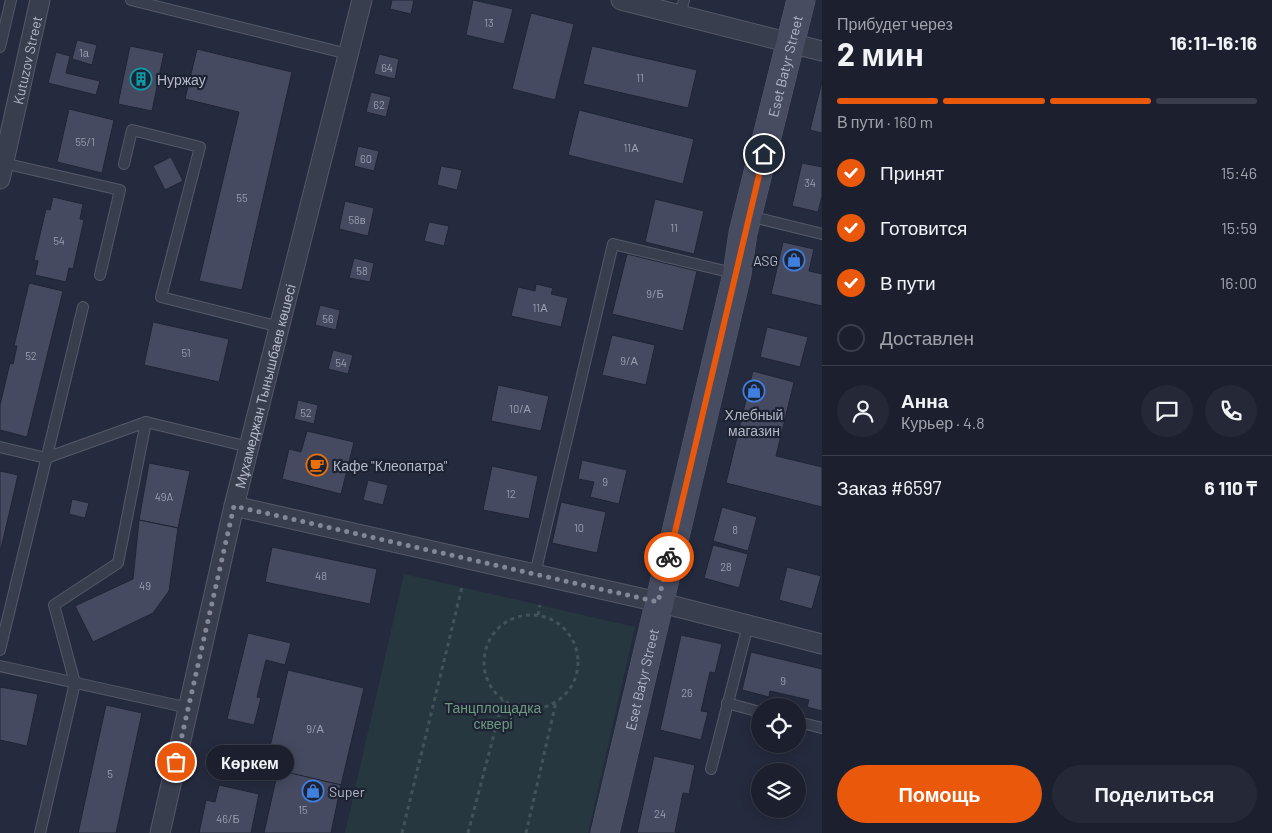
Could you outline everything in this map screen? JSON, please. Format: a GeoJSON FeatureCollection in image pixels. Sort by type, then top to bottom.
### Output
{"type":"FeatureCollection","features":[{"type":"Feature","properties":{"kind":"street","name":"Kutuzov Street"},"geometry":{"type":"LineString","coordinates":[[2,171],[40,0]]}},
{"type":"Feature","properties":{"kind":"street","name":"Мұхамеджан Тынышбаев көшесі"},"geometry":{"type":"LineString","coordinates":[[160,833],[234,506],[362,0]]}},
{"type":"Feature","properties":{"kind":"street"},"geometry":{"type":"LineString","coordinates":[[621,0],[682,8],[822,50]]}},
{"type":"Feature","properties":{"kind":"street","name":"Eset Batyr Street"},"geometry":{"type":"LineString","coordinates":[[605,833],[658,602],[737,274],[748,216],[801,0]]}},
{"type":"Feature","properties":{"kind":"street"},"geometry":{"type":"LineString","coordinates":[[234,506],[658,602],[822,644]]}},
{"type":"Feature","properties":{"kind":"lane"},"geometry":{"type":"LineString","coordinates":[[0,47],[11,0]]}},
{"type":"Feature","properties":{"kind":"lane"},"geometry":{"type":"LineString","coordinates":[[131,0],[348,54]]}},
{"type":"Feature","properties":{"kind":"lane"},"geometry":{"type":"LineString","coordinates":[[124,164],[132,130],[200,147],[161,297],[280,326]]}},
{"type":"Feature","properties":{"kind":"lane"},"geometry":{"type":"LineString","coordinates":[[2,171],[120,190],[100,275]]}},
{"type":"Feature","properties":{"kind":"lane"},"geometry":{"type":"LineString","coordinates":[[748,216],[822,234]]}},
{"type":"Feature","properties":{"kind":"lane"},"geometry":{"type":"LineString","coordinates":[[535,574],[613,244],[737,274]]}},
{"type":"Feature","properties":{"kind":"lane"},"geometry":{"type":"LineString","coordinates":[[0,650],[83,308]]}},
{"type":"Feature","properties":{"kind":"lane"},"geometry":{"type":"LineString","coordinates":[[40,833],[75,683],[54,604],[118,563],[146,422]]}},
{"type":"Feature","properties":{"kind":"lane"},"geometry":{"type":"LineString","coordinates":[[0,446],[46,458],[146,422],[249,447]]}},
{"type":"Feature","properties":{"kind":"lane"},"geometry":{"type":"LineString","coordinates":[[711,769],[748,625]]}},
{"type":"Feature","properties":{"kind":"lane"},"geometry":{"type":"LineString","coordinates":[[0,666],[189,708]]}},
{"type":"Feature","properties":{"kind":"lane"},"geometry":{"type":"LineString","coordinates":[[727,703],[751,710]]}},
{"type":"Feature","properties":{"kind":"lane"},"geometry":{"type":"LineString","coordinates":[[806,724],[822,728]]}},
{"type":"Feature","properties":{"kind":"path"},"geometry":{"type":"LineString","coordinates":[[402,833],[462,587]]}},
{"type":"Feature","properties":{"kind":"path"},"geometry":{"type":"LineString","coordinates":[[538,615],[540,605]]}},
{"type":"Feature","properties":{"kind":"path"},"geometry":{"type":"LineString","coordinates":[[522,615],[538,615],[553,620],[565,629],[574,642],[578,656],[577,672],[572,686],[556,702],[548,706],[533,709],[517,708],[503,700],[492,689],[485,674],[483,659],[487,643],[495,630],[508,620],[522,615]]}},
{"type":"Feature","properties":{"kind":"path"},"geometry":{"type":"LineString","coordinates":[[468,833],[503,700]]}},
{"type":"Feature","properties":{"kind":"path"},"geometry":{"type":"LineString","coordinates":[[526,833],[556,702]]}},
{"type":"Feature","properties":{"kind":"green space","name":"Танцплощадка сквері"},"geometry":{"type":"Polygon","coordinates":[[[404,574],[635,627],[588,833],[345,833],[404,574]]]}},
{"type":"Feature","properties":{"kind":"building"},"geometry":{"type":"Polygon","coordinates":[[[392,0],[414,0],[411,14],[390,9],[392,0]]]}},
{"type":"Feature","properties":{"kind":"building"},"geometry":{"type":"Polygon","coordinates":[[[473,0],[513,9],[504,44],[466,35],[473,0]]]}},
{"type":"Feature","properties":{"kind":"building"},"geometry":{"type":"Polygon","coordinates":[[[531,13],[574,24],[555,100],[512,89],[531,13]]]}},
{"type":"Feature","properties":{"kind":"building"},"geometry":{"type":"Polygon","coordinates":[[[77,40],[97,45],[92,65],[72,59],[77,40]]]}},
{"type":"Feature","properties":{"kind":"building","name":"Нуржау"},"geometry":{"type":"Polygon","coordinates":[[[130,46],[164,53],[152,111],[118,104],[130,46]]]}},
{"type":"Feature","properties":{"kind":"building"},"geometry":{"type":"Polygon","coordinates":[[[592,46],[697,70],[688,108],[583,84],[592,46]]]}},
{"type":"Feature","properties":{"kind":"building"},"geometry":{"type":"Polygon","coordinates":[[[197,49],[292,72],[242,290],[199,281],[239,112],[185,99],[197,49]]]}},
{"type":"Feature","properties":{"kind":"building"},"geometry":{"type":"Polygon","coordinates":[[[56,52],[70,56],[66,73],[100,81],[96,95],[48,83],[56,52]]]}},
{"type":"Feature","properties":{"kind":"building"},"geometry":{"type":"Polygon","coordinates":[[[379,54],[399,59],[395,79],[374,74],[379,54]]]}},
{"type":"Feature","properties":{"kind":"building"},"geometry":{"type":"Polygon","coordinates":[[[822,81],[822,133],[810,130],[822,81]]]}},
{"type":"Feature","properties":{"kind":"building"},"geometry":{"type":"Polygon","coordinates":[[[371,92],[391,97],[386,117],[366,112],[371,92]]]}},
{"type":"Feature","properties":{"kind":"building"},"geometry":{"type":"Polygon","coordinates":[[[69,109],[114,120],[102,173],[57,162],[69,109]]]}},
{"type":"Feature","properties":{"kind":"building"},"geometry":{"type":"Polygon","coordinates":[[[579,110],[694,139],[683,184],[568,155],[579,110]]]}},
{"type":"Feature","properties":{"kind":"building"},"geometry":{"type":"Polygon","coordinates":[[[358,146],[379,151],[374,171],[354,166],[358,146]]]}},
{"type":"Feature","properties":{"kind":"building"},"geometry":{"type":"Polygon","coordinates":[[[171,157],[183,181],[165,190],[153,166],[171,157]]]}},
{"type":"Feature","properties":{"kind":"building"},"geometry":{"type":"Polygon","coordinates":[[[802,163],[822,167],[822,196],[818,212],[792,206],[802,163]]]}},
{"type":"Feature","properties":{"kind":"building"},"geometry":{"type":"Polygon","coordinates":[[[441,166],[462,170],[457,190],[437,185],[441,166]]]}},
{"type":"Feature","properties":{"kind":"building"},"geometry":{"type":"Polygon","coordinates":[[[53,197],[83,204],[80,219],[84,220],[73,269],[69,268],[66,282],[35,275],[38,261],[34,260],[46,209],[50,210],[53,197]]]}},
{"type":"Feature","properties":{"kind":"building"},"geometry":{"type":"Polygon","coordinates":[[[655,199],[704,211],[694,254],[645,242],[655,199]]]}},
{"type":"Feature","properties":{"kind":"building"},"geometry":{"type":"Polygon","coordinates":[[[345,201],[374,208],[368,236],[339,229],[345,201]]]}},
{"type":"Feature","properties":{"kind":"building"},"geometry":{"type":"Polygon","coordinates":[[[429,222],[449,226],[444,246],[424,241],[429,222]]]}},
{"type":"Feature","properties":{"kind":"building"},"geometry":{"type":"Polygon","coordinates":[[[783,242],[814,249],[809,271],[822,274],[822,306],[771,294],[783,242]]]}},
{"type":"Feature","properties":{"kind":"building"},"geometry":{"type":"Polygon","coordinates":[[[627,254],[697,271],[683,331],[612,314],[627,254]]]}},
{"type":"Feature","properties":{"kind":"building"},"geometry":{"type":"Polygon","coordinates":[[[354,258],[374,263],[370,282],[349,278],[354,258]]]}},
{"type":"Feature","properties":{"kind":"building"},"geometry":{"type":"Polygon","coordinates":[[[29,283],[63,291],[27,437],[0,430],[0,405],[10,363],[13,364],[17,346],[14,346],[29,283]]]}},
{"type":"Feature","properties":{"kind":"building"},"geometry":{"type":"Polygon","coordinates":[[[536,284],[553,288],[551,294],[568,298],[561,327],[511,316],[518,287],[535,291],[536,284]]]}},
{"type":"Feature","properties":{"kind":"building"},"geometry":{"type":"Polygon","coordinates":[[[320,305],[340,310],[336,330],[315,325],[320,305]]]}},
{"type":"Feature","properties":{"kind":"building"},"geometry":{"type":"Polygon","coordinates":[[[153,322],[229,339],[219,382],[144,365],[153,322]]]}},
{"type":"Feature","properties":{"kind":"building"},"geometry":{"type":"Polygon","coordinates":[[[767,327],[808,337],[800,367],[760,357],[767,327]]]}},
{"type":"Feature","properties":{"kind":"building"},"geometry":{"type":"Polygon","coordinates":[[[612,335],[655,345],[646,385],[602,375],[612,335]]]}},
{"type":"Feature","properties":{"kind":"building"},"geometry":{"type":"Polygon","coordinates":[[[333,350],[353,355],[348,374],[328,369],[333,350]]]}},
{"type":"Feature","properties":{"kind":"building"},"geometry":{"type":"Polygon","coordinates":[[[753,371],[794,382],[776,456],[822,467],[822,507],[726,483],[753,371]]]}},
{"type":"Feature","properties":{"kind":"building"},"geometry":{"type":"Polygon","coordinates":[[[498,385],[549,396],[541,431],[491,421],[498,385]]]}},
{"type":"Feature","properties":{"kind":"building"},"geometry":{"type":"Polygon","coordinates":[[[298,400],[318,405],[314,424],[294,419],[298,400]]]}},
{"type":"Feature","properties":{"kind":"building","name":"Кафе \"Клеопатра\""},"geometry":{"type":"Polygon","coordinates":[[[307,431],[354,442],[341,494],[282,479],[289,449],[301,452],[307,431]]]}},
{"type":"Feature","properties":{"kind":"building"},"geometry":{"type":"Polygon","coordinates":[[[582,460],[627,470],[619,504],[590,497],[594,482],[578,479],[582,460]]]}},
{"type":"Feature","properties":{"kind":"building"},"geometry":{"type":"Polygon","coordinates":[[[149,463],[190,471],[178,528],[139,520],[149,463]]]}},
{"type":"Feature","properties":{"kind":"building"},"geometry":{"type":"Polygon","coordinates":[[[492,466],[538,476],[529,519],[483,510],[492,466]]]}},
{"type":"Feature","properties":{"kind":"building"},"geometry":{"type":"Polygon","coordinates":[[[0,471],[18,475],[0,553],[0,471]]]}},
{"type":"Feature","properties":{"kind":"building"},"geometry":{"type":"Polygon","coordinates":[[[368,480],[388,485],[383,505],[363,500],[368,480]]]}},
{"type":"Feature","properties":{"kind":"building"},"geometry":{"type":"Polygon","coordinates":[[[72,499],[89,503],[85,518],[69,514],[72,499]]]}},
{"type":"Feature","properties":{"kind":"building"},"geometry":{"type":"Polygon","coordinates":[[[561,502],[606,512],[597,553],[552,543],[561,502]]]}},
{"type":"Feature","properties":{"kind":"building"},"geometry":{"type":"Polygon","coordinates":[[[722,507],[757,517],[748,551],[713,541],[722,507]]]}},
{"type":"Feature","properties":{"kind":"building"},"geometry":{"type":"Polygon","coordinates":[[[139,520],[178,528],[169,591],[153,613],[93,642],[75,606],[133,579],[139,520]]]}},
{"type":"Feature","properties":{"kind":"building"},"geometry":{"type":"Polygon","coordinates":[[[713,545],[748,554],[739,588],[704,578],[713,545]]]}},
{"type":"Feature","properties":{"kind":"building"},"geometry":{"type":"Polygon","coordinates":[[[272,547],[377,569],[370,604],[265,582],[272,547]]]}},
{"type":"Feature","properties":{"kind":"building"},"geometry":{"type":"Polygon","coordinates":[[[787,567],[821,576],[812,609],[779,600],[787,567]]]}},
{"type":"Feature","properties":{"kind":"building"},"geometry":{"type":"Polygon","coordinates":[[[248,633],[291,643],[285,665],[266,660],[257,697],[261,698],[254,725],[227,719],[248,633]]]}},
{"type":"Feature","properties":{"kind":"building"},"geometry":{"type":"Polygon","coordinates":[[[681,635],[722,644],[715,673],[710,672],[701,711],[708,712],[701,740],[660,730],[681,635]]]}},
{"type":"Feature","properties":{"kind":"building"},"geometry":{"type":"Polygon","coordinates":[[[751,652],[822,669],[822,711],[807,707],[809,700],[806,698],[770,691],[769,697],[742,690],[751,652]]]}},
{"type":"Feature","properties":{"kind":"building"},"geometry":{"type":"Polygon","coordinates":[[[288,670],[364,688],[341,785],[265,768],[288,670]]]}},
{"type":"Feature","properties":{"kind":"building"},"geometry":{"type":"Polygon","coordinates":[[[0,687],[38,694],[27,746],[0,740],[0,687]]]}},
{"type":"Feature","properties":{"kind":"building"},"geometry":{"type":"Polygon","coordinates":[[[106,705],[142,713],[116,833],[78,833],[106,705]]]}},
{"type":"Feature","properties":{"kind":"building"},"geometry":{"type":"Polygon","coordinates":[[[654,756],[695,765],[689,794],[683,793],[675,832],[680,833],[637,833],[654,756]]]}},
{"type":"Feature","properties":{"kind":"building"},"geometry":{"type":"Polygon","coordinates":[[[278,770],[341,785],[331,833],[264,833],[278,770]]]}},
{"type":"Feature","properties":{"kind":"building"},"geometry":{"type":"Polygon","coordinates":[[[219,785],[259,794],[251,833],[199,833],[206,800],[215,802],[219,785]]]}},
{"type":"Feature","properties":{"kind":"way so far"},"geometry":{"type":"LineString","coordinates":[[176,762],[234,506],[658,602],[669,557]]}},
{"type":"Feature","properties":{"kind":"place","name":"Нуржау"},"geometry":{"type":"Point","coordinates":[141,79]}},
{"type":"Feature","properties":{"kind":"place","name":"ASG"},"geometry":{"type":"Point","coordinates":[794,260]}},
{"type":"Feature","properties":{"kind":"place","name":"Хлебный магазин"},"geometry":{"type":"Point","coordinates":[754,391]}},
{"type":"Feature","properties":{"kind":"place","name":"Кафе \"Клеопатра\""},"geometry":{"type":"Point","coordinates":[317,465]}},
{"type":"Feature","properties":{"kind":"place","name":"Көркем"},"geometry":{"type":"Point","coordinates":[176,762]}},
{"type":"Feature","properties":{"kind":"place","name":"Super"},"geometry":{"type":"Point","coordinates":[313,791]}},
{"type":"Feature","properties":{"kind":"route"},"geometry":{"type":"LineString","coordinates":[[669,557],[737,274],[743,233],[764,154]]}}]}
